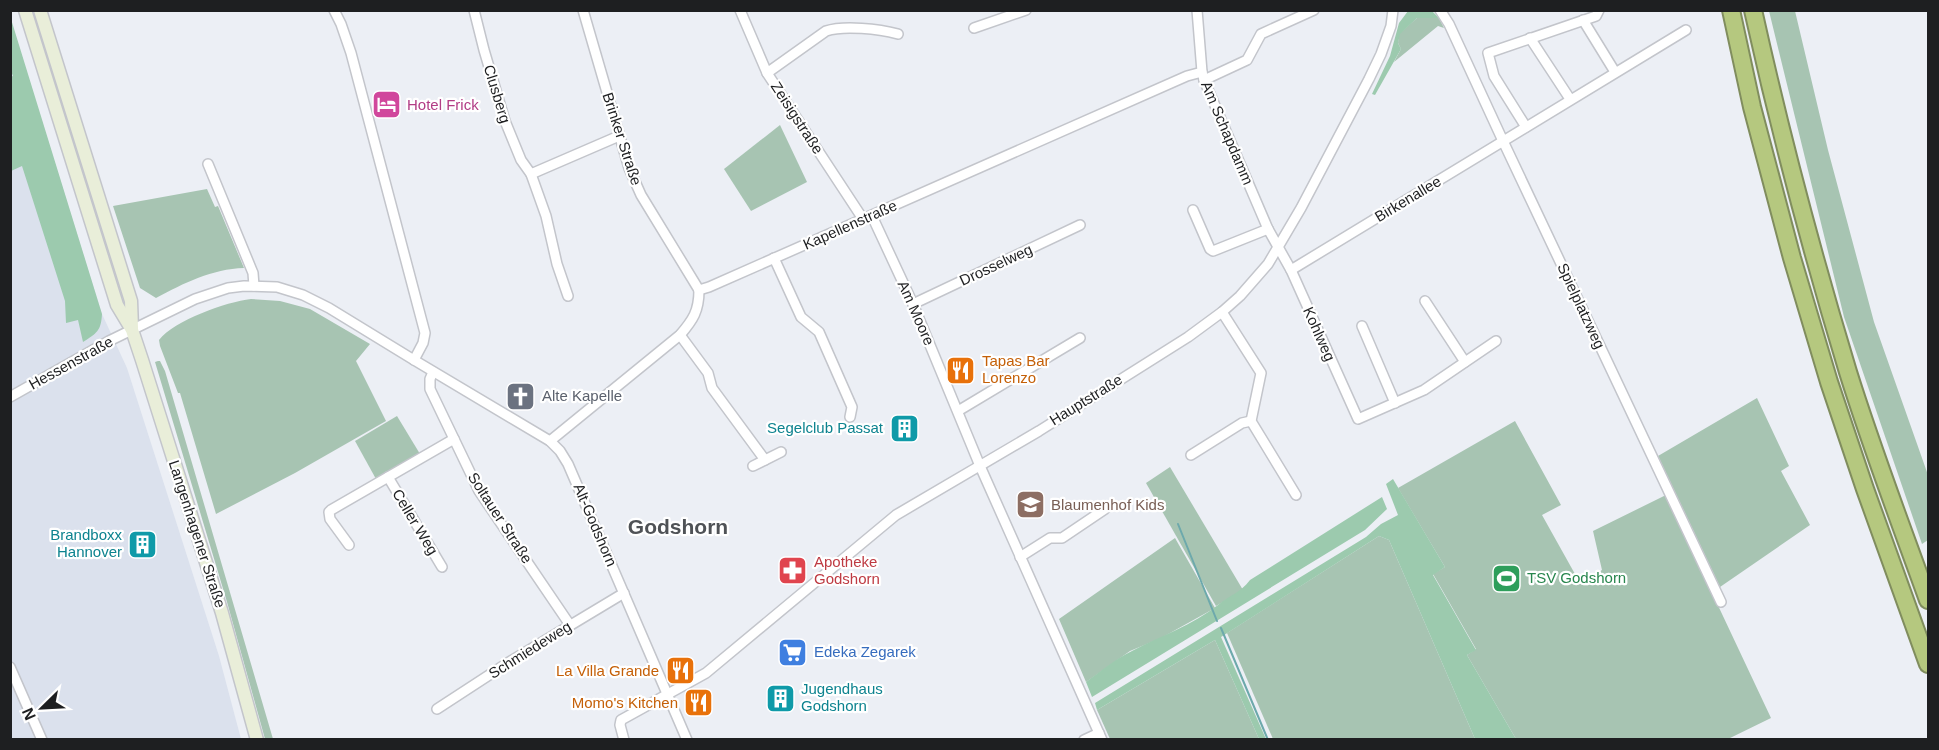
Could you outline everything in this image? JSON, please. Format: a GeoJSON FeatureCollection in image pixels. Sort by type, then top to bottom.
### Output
{"type":"FeatureCollection","features":[{"type":"Feature","properties":{"kind":"highway"},"geometry":{"type":"LineString","coordinates":[[1731,10],[1752,107],[1792,258],[1826,372],[1869,500],[1927,657]]}},
{"type":"Feature","properties":{"kind":"highway"},"geometry":{"type":"LineString","coordinates":[[1753,10],[1773,102],[1797,195],[1849,374],[1885,482],[1929,600]]}},
{"type":"Feature","properties":{"kind":"main road","name":"Langenhagener Straße"},"geometry":{"type":"LineString","coordinates":[[25,10],[117,305],[132,330],[222,613],[257,740]]}},
{"type":"Feature","properties":{"kind":"main road","name":"Langenhagener Straße"},"geometry":{"type":"LineString","coordinates":[[40,10],[131,301],[132,330]]}},
{"type":"Feature","properties":{"kind":"street"},"geometry":{"type":"LineString","coordinates":[[334,10],[351,53],[425,333],[423,343],[414,360]]}},
{"type":"Feature","properties":{"kind":"street","name":"Clusberg"},"geometry":{"type":"LineString","coordinates":[[474,10],[505,121],[521,160],[531,174],[546,216],[557,264],[568,296]]}},
{"type":"Feature","properties":{"kind":"street","name":"Brinker Straße"},"geometry":{"type":"LineString","coordinates":[[583,10],[618,136],[640,195],[699,290]]}},
{"type":"Feature","properties":{"kind":"street","name":"Zeisigstraße"},"geometry":{"type":"LineString","coordinates":[[740,10],[767,73],[868,218]]}},
{"type":"Feature","properties":{"kind":"street"},"geometry":{"type":"LineString","coordinates":[[974,28],[1026,10]]}},
{"type":"Feature","properties":{"kind":"street","name":"Am Schapdamm"},"geometry":{"type":"LineString","coordinates":[[1197,10],[1203,76],[1278,249]]}},
{"type":"Feature","properties":{"kind":"street","name":"Kapellenstraße"},"geometry":{"type":"LineString","coordinates":[[699,290],[868,218],[1187,76],[1203,76],[1248,60],[1261,34],[1314,10]]}},
{"type":"Feature","properties":{"kind":"street","name":"Hauptstraße"},"geometry":{"type":"LineString","coordinates":[[624,740],[621,720],[706,673],[896,515],[980,466],[1188,336],[1222,312],[1254,282],[1278,249],[1369,79],[1381,54],[1393,10]]}},
{"type":"Feature","properties":{"kind":"street","name":"Spielplatzweg"},"geometry":{"type":"LineString","coordinates":[[1440,10],[1449,24],[1721,602]]}},
{"type":"Feature","properties":{"kind":"street"},"geometry":{"type":"LineString","coordinates":[[1526,127],[1494,76],[1488,53],[1596,16],[1599,10]]}},
{"type":"Feature","properties":{"kind":"street"},"geometry":{"type":"LineString","coordinates":[[1582,20],[1615,72]]}},
{"type":"Feature","properties":{"kind":"street"},"geometry":{"type":"LineString","coordinates":[[767,73],[826,31],[836,28],[898,34]]}},
{"type":"Feature","properties":{"kind":"street","name":"Birkenallee"},"geometry":{"type":"LineString","coordinates":[[1291,270],[1686,30]]}},
{"type":"Feature","properties":{"kind":"street"},"geometry":{"type":"LineString","coordinates":[[1530,38],[1570,99]]}},
{"type":"Feature","properties":{"kind":"street"},"geometry":{"type":"LineString","coordinates":[[531,174],[618,136]]}},
{"type":"Feature","properties":{"kind":"street"},"geometry":{"type":"LineString","coordinates":[[208,164],[253,273],[254,286]]}},
{"type":"Feature","properties":{"kind":"street"},"geometry":{"type":"LineString","coordinates":[[1193,210],[1210,249],[1213,251],[1268,229]]}},
{"type":"Feature","properties":{"kind":"street","name":"Am Moore"},"geometry":{"type":"LineString","coordinates":[[868,218],[913,304],[980,466],[1100,736]]}},
{"type":"Feature","properties":{"kind":"street","name":"Drosselweg"},"geometry":{"type":"LineString","coordinates":[[913,304],[1080,225]]}},
{"type":"Feature","properties":{"kind":"street","name":"Kohlweg"},"geometry":{"type":"LineString","coordinates":[[1278,249],[1291,270],[1358,419],[1395,403]]}},
{"type":"Feature","properties":{"kind":"street"},"geometry":{"type":"LineString","coordinates":[[774,258],[801,317],[819,332],[852,407],[850,417]]}},
{"type":"Feature","properties":{"kind":"street","name":"Hessenstraße"},"geometry":{"type":"LineString","coordinates":[[10,397],[166,312],[212,292],[254,286]]}},
{"type":"Feature","properties":{"kind":"street","name":"Alt-Godshorn"},"geometry":{"type":"LineString","coordinates":[[254,286],[277,287],[303,295],[329,308],[550,441],[560,451],[568,464],[687,740]]}},
{"type":"Feature","properties":{"kind":"street"},"geometry":{"type":"LineString","coordinates":[[550,441],[680,335],[691,322],[699,304],[699,290]]}},
{"type":"Feature","properties":{"kind":"street"},"geometry":{"type":"LineString","coordinates":[[1425,301],[1465,362]]}},
{"type":"Feature","properties":{"kind":"street"},"geometry":{"type":"LineString","coordinates":[[1222,312],[1260,372],[1251,421],[1296,495]]}},
{"type":"Feature","properties":{"kind":"street"},"geometry":{"type":"LineString","coordinates":[[1362,326],[1395,403],[1424,390],[1496,341]]}},
{"type":"Feature","properties":{"kind":"street"},"geometry":{"type":"LineString","coordinates":[[680,335],[708,373],[712,388],[765,460]]}},
{"type":"Feature","properties":{"kind":"street"},"geometry":{"type":"LineString","coordinates":[[958,411],[1080,338]]}},
{"type":"Feature","properties":{"kind":"street","name":"Soltauer Straße"},"geometry":{"type":"LineString","coordinates":[[432,372],[430,390],[479,491],[570,625]]}},
{"type":"Feature","properties":{"kind":"street"},"geometry":{"type":"LineString","coordinates":[[1191,455],[1242,423],[1251,421]]}},
{"type":"Feature","properties":{"kind":"street"},"geometry":{"type":"LineString","coordinates":[[349,545],[330,519],[331,510],[454,439]]}},
{"type":"Feature","properties":{"kind":"street"},"geometry":{"type":"LineString","coordinates":[[753,466],[781,452]]}},
{"type":"Feature","properties":{"kind":"street","name":"Celler Weg"},"geometry":{"type":"LineString","coordinates":[[388,477],[442,567]]}},
{"type":"Feature","properties":{"kind":"street"},"geometry":{"type":"LineString","coordinates":[[1020,557],[1050,538],[1062,538],[1105,509]]}},
{"type":"Feature","properties":{"kind":"street","name":"Schmiedeweg"},"geometry":{"type":"LineString","coordinates":[[437,709],[624,593]]}},
{"type":"Feature","properties":{"kind":"street"},"geometry":{"type":"LineString","coordinates":[[10,667],[42,740]]}},
{"type":"Feature","properties":{"kind":"street"},"geometry":{"type":"LineString","coordinates":[[1084,740],[1100,736]]}},
{"type":"Feature","properties":{"kind":"shaded area"},"geometry":{"type":"Polygon","coordinates":[[[10,19],[102,314],[127,368],[219,656],[241,739],[11,739],[10,19]]]}},
{"type":"Feature","properties":{"kind":"green space"},"geometry":{"type":"Polygon","coordinates":[[[1408,11],[1432,11],[1439,18],[1417,18],[1400,34],[1398,43],[1401,49],[1375,95],[1372,94],[1390,56],[1399,23],[1408,11]]]}},
{"type":"Feature","properties":{"kind":"green space"},"geometry":{"type":"Polygon","coordinates":[[[1769,11],[1795,11],[1828,150],[1874,322],[1928,475],[1928,540],[1922,544],[1844,317],[1769,11]]]}},
{"type":"Feature","properties":{"kind":"green space"},"geometry":{"type":"Polygon","coordinates":[[[1417,18],[1439,18],[1444,28],[1438,26],[1394,62],[1401,49],[1398,43],[1399,34],[1417,18]]]}},
{"type":"Feature","properties":{"kind":"green space"},"geometry":{"type":"Polygon","coordinates":[[[11,19],[102,314],[101,324],[97,331],[83,342],[78,320],[66,323],[65,301],[22,166],[11,171],[10,77],[13,76],[10,69],[11,19]]]}},
{"type":"Feature","properties":{"kind":"green space"},"geometry":{"type":"Polygon","coordinates":[[[780,125],[807,182],[751,211],[724,169],[780,125]]]}},
{"type":"Feature","properties":{"kind":"green space"},"geometry":{"type":"Polygon","coordinates":[[[207,189],[215,207],[218,206],[244,268],[209,274],[156,298],[140,288],[113,206],[207,189]]]}},
{"type":"Feature","properties":{"kind":"green space"},"geometry":{"type":"Polygon","coordinates":[[[251,299],[280,301],[310,309],[370,344],[356,361],[386,421],[295,473],[216,514],[180,393],[178,393],[159,340],[177,326],[202,313],[251,299]]]}},
{"type":"Feature","properties":{"kind":"green space"},"geometry":{"type":"Polygon","coordinates":[[[160,361],[165,371],[273,739],[265,739],[227,602],[155,362],[160,361]]]}},
{"type":"Feature","properties":{"kind":"green space"},"geometry":{"type":"Polygon","coordinates":[[[1757,398],[1789,466],[1781,471],[1810,525],[1720,587],[1658,456],[1757,398]]]}},
{"type":"Feature","properties":{"kind":"green space"},"geometry":{"type":"Polygon","coordinates":[[[397,416],[420,454],[376,479],[355,441],[397,416]]]}},
{"type":"Feature","properties":{"kind":"green space","name":"TSV Godshorn"},"geometry":{"type":"Polygon","coordinates":[[[1515,421],[1561,505],[1542,515],[1580,583],[1602,570],[1593,531],[1666,495],[1771,718],[1728,739],[1516,739],[1467,655],[1476,649],[1433,574],[1445,567],[1398,488],[1515,421]]]}},
{"type":"Feature","properties":{"kind":"green space"},"geometry":{"type":"Polygon","coordinates":[[[1170,467],[1243,590],[1216,606],[1146,483],[1170,467]]]}},
{"type":"Feature","properties":{"kind":"green space"},"geometry":{"type":"Polygon","coordinates":[[[1393,479],[1445,567],[1433,575],[1476,650],[1467,655],[1516,739],[1475,739],[1389,540],[1379,536],[1221,637],[1266,739],[1259,739],[1215,640],[1097,710],[1095,703],[1366,537],[1381,524],[1398,515],[1386,484],[1393,479]]]}},
{"type":"Feature","properties":{"kind":"green space"},"geometry":{"type":"Polygon","coordinates":[[[1382,497],[1387,509],[1365,530],[1092,697],[1086,682],[1114,661],[1198,619],[1239,591],[1250,580],[1382,497]]]}},
{"type":"Feature","properties":{"kind":"green space"},"geometry":{"type":"Polygon","coordinates":[[[1379,536],[1389,540],[1475,739],[1273,739],[1227,633],[1379,536]]]}},
{"type":"Feature","properties":{"kind":"green space"},"geometry":{"type":"Polygon","coordinates":[[[1175,538],[1215,608],[1161,638],[1130,651],[1086,682],[1059,619],[1175,538]]]}},
{"type":"Feature","properties":{"kind":"green space"},"geometry":{"type":"Polygon","coordinates":[[[1215,640],[1259,739],[1110,739],[1097,710],[1215,640]]]}},
{"type":"Feature","properties":{"kind":"waterway"},"geometry":{"type":"LineString","coordinates":[[1178,524],[1217,621]]}},
{"type":"Feature","properties":{"kind":"waterway"},"geometry":{"type":"LineString","coordinates":[[1221,628],[1268,740]]}},
{"type":"Feature","properties":{"kind":"place","name":"Hotel Frick"},"geometry":{"type":"Point","coordinates":[386,105]}},
{"type":"Feature","properties":{"kind":"place","name":"Tapas Bar Lorenzo"},"geometry":{"type":"Point","coordinates":[961,370]}},
{"type":"Feature","properties":{"kind":"place","name":"Alte Kapelle"},"geometry":{"type":"Point","coordinates":[521,396]}},
{"type":"Feature","properties":{"kind":"place","name":"Segelclub Passat"},"geometry":{"type":"Point","coordinates":[904,428]}},
{"type":"Feature","properties":{"kind":"place","name":"Blaumenhof Kids"},"geometry":{"type":"Point","coordinates":[1030,505]}},
{"type":"Feature","properties":{"kind":"place","name":"Brandboxx Hannover"},"geometry":{"type":"Point","coordinates":[143,544]}},
{"type":"Feature","properties":{"kind":"place","name":"Apotheke Godshorn"},"geometry":{"type":"Point","coordinates":[793,571]}},
{"type":"Feature","properties":{"kind":"place","name":"TSV Godshorn"},"geometry":{"type":"Point","coordinates":[1506,578]}},
{"type":"Feature","properties":{"kind":"place","name":"Edeka Zegarek"},"geometry":{"type":"Point","coordinates":[793,652]}},
{"type":"Feature","properties":{"kind":"place","name":"La Villa Grande"},"geometry":{"type":"Point","coordinates":[680,671]}},
{"type":"Feature","properties":{"kind":"place","name":"Jugendhaus Godshorn"},"geometry":{"type":"Point","coordinates":[780,698]}},
{"type":"Feature","properties":{"kind":"place","name":"Momo's Kitchen"},"geometry":{"type":"Point","coordinates":[699,703]}},
{"type":"Feature","properties":{"kind":"district","name":"Godshorn"},"geometry":{"type":"Point","coordinates":[678,527]}}]}
